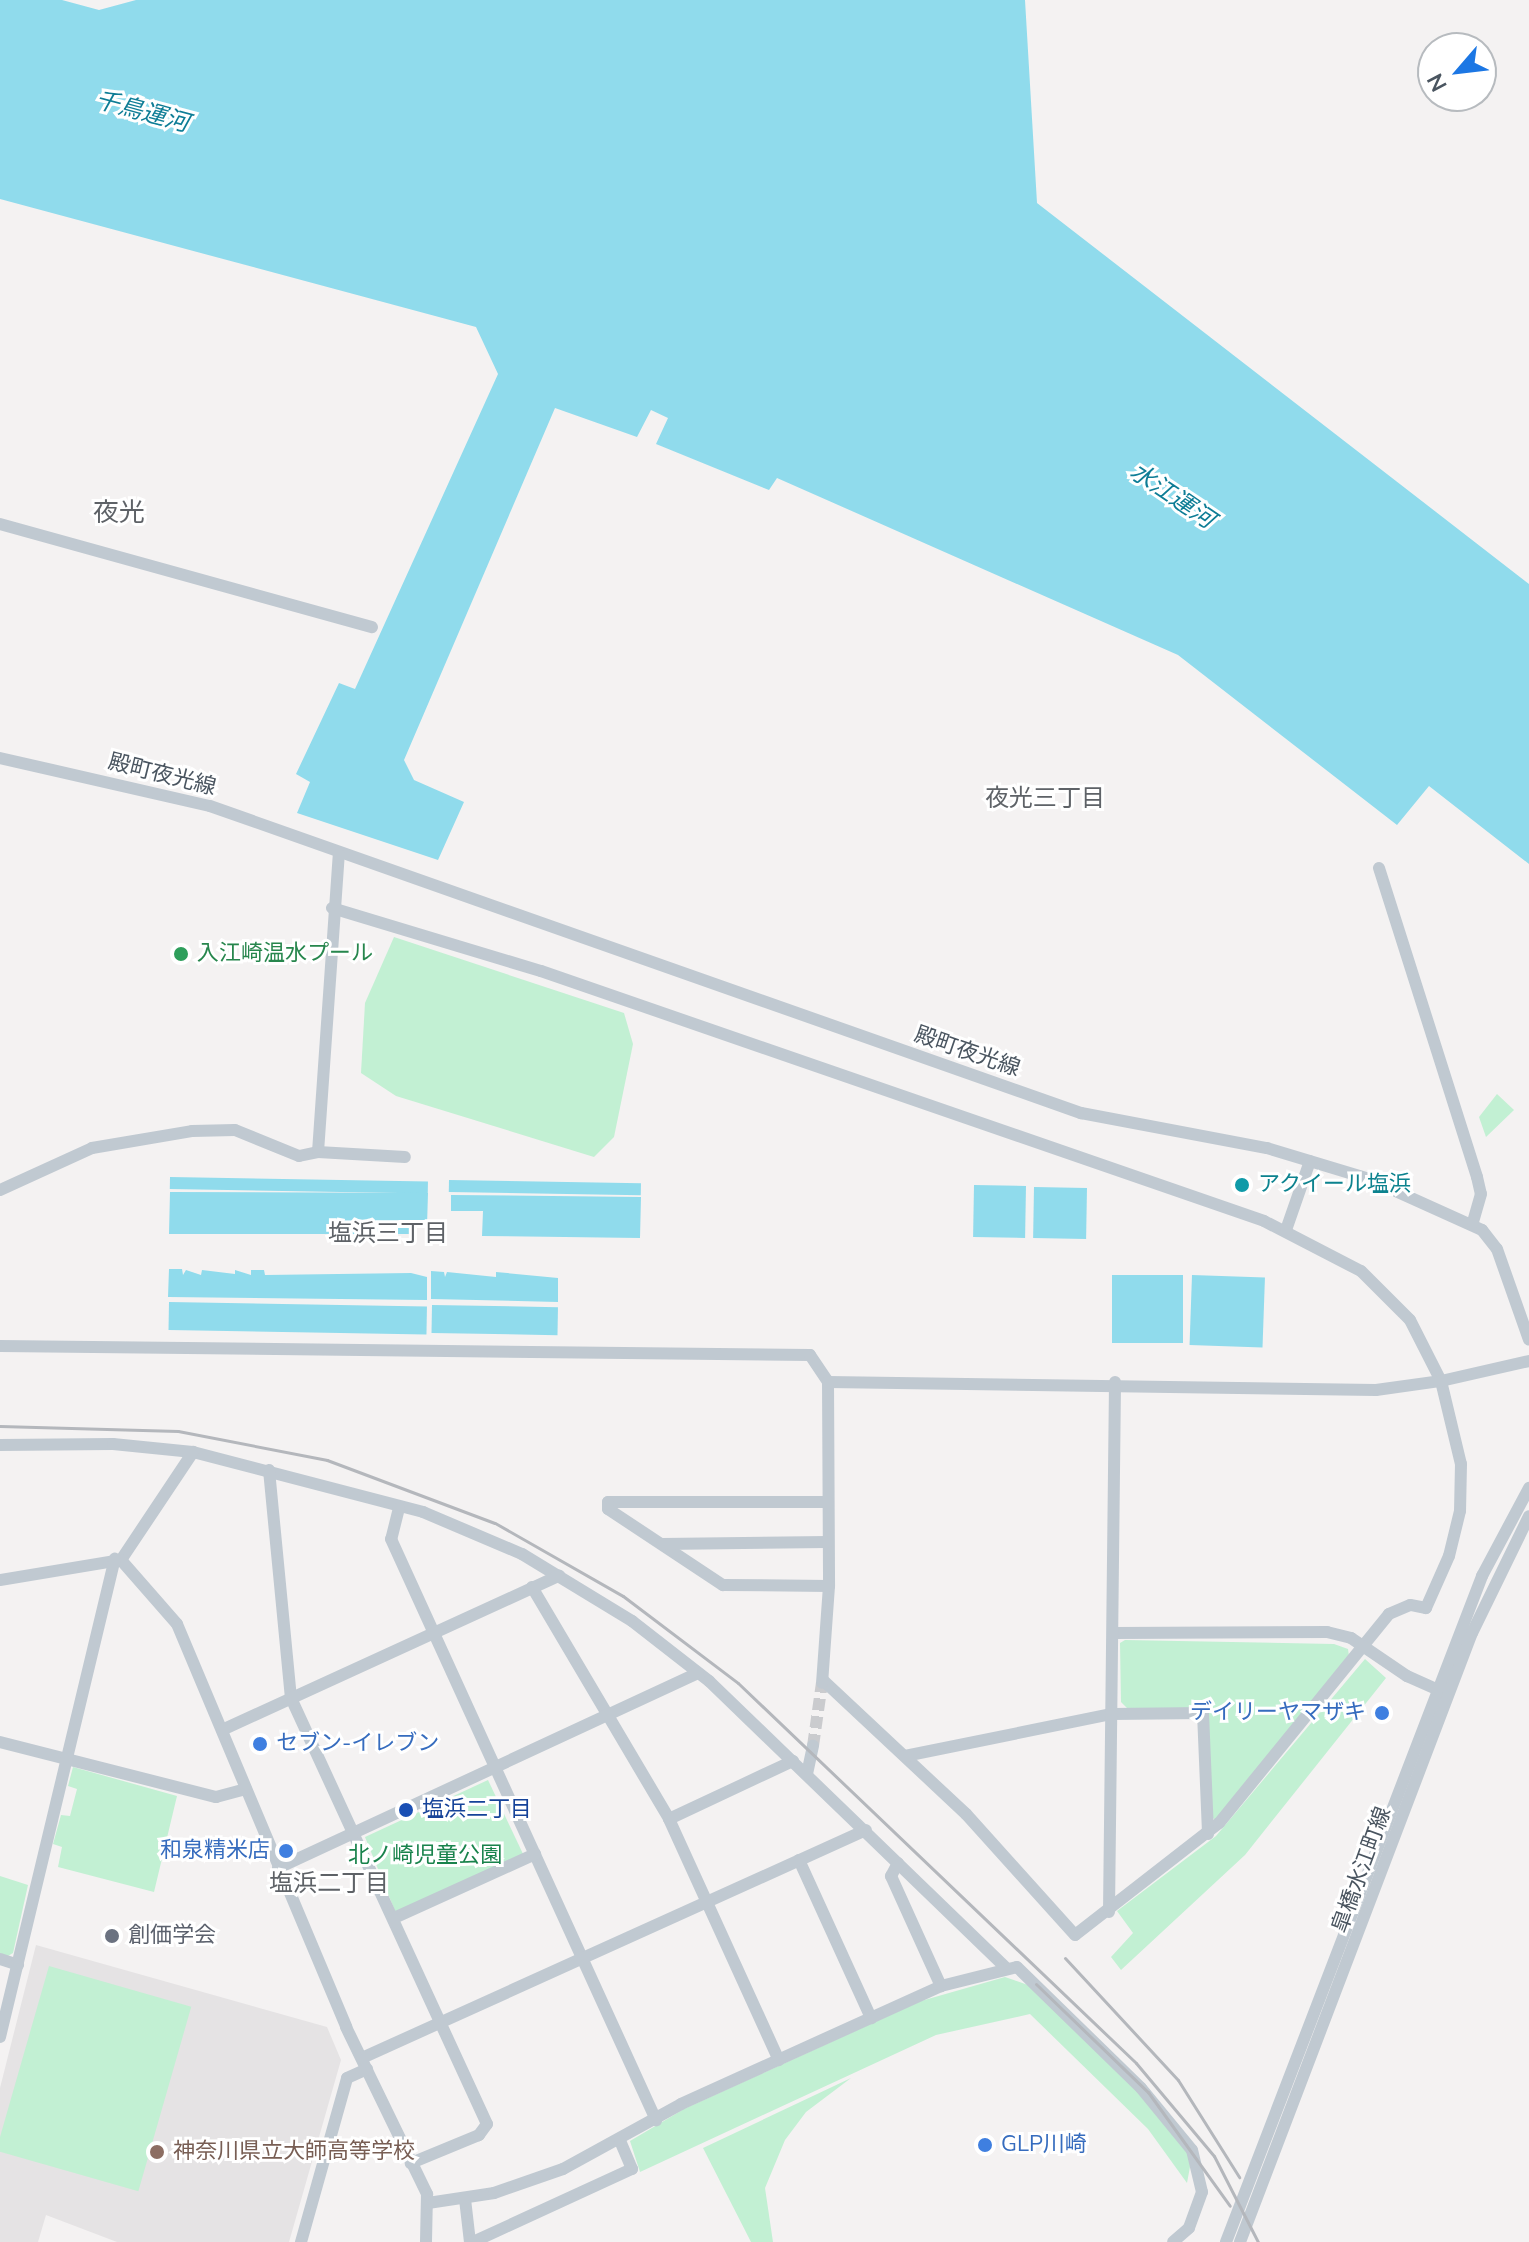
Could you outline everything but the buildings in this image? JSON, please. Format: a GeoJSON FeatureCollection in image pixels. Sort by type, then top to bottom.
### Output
{"type":"FeatureCollection","features":[{"type":"Feature","properties":{"kind":"street"},"geometry":{"type":"LineString","coordinates":[[0,524],[372,627]]}},
{"type":"Feature","properties":{"kind":"street","name":"殿町夜光線"},"geometry":{"type":"LineString","coordinates":[[0,758],[210,806],[310,845],[1081,1113],[1310,1161],[1369,1179],[1473,1222],[1497,1249],[1529,1340]]}},
{"type":"Feature","properties":{"kind":"street"},"geometry":{"type":"LineString","coordinates":[[318,1152],[333,853]]}},
{"type":"Feature","properties":{"kind":"street"},"geometry":{"type":"LineString","coordinates":[[1379,868],[1477,1177],[1481,1194],[1473,1222]]}},
{"type":"Feature","properties":{"kind":"street"},"geometry":{"type":"LineString","coordinates":[[0,1346],[810,1355],[828,1382],[829,1586],[822,1682],[966,1814],[1075,1935],[1208,1834],[1363,1644],[1399,1608],[1426,1608],[1449,1556],[1460,1511],[1461,1464],[1441,1381],[1410,1320],[1387,1295],[1340,1258],[1286,1230],[541,971],[332,908]]}},
{"type":"Feature","properties":{"kind":"street"},"geometry":{"type":"LineString","coordinates":[[0,1190],[92,1148],[192,1131],[235,1130],[299,1156],[318,1152],[405,1157]]}},
{"type":"Feature","properties":{"kind":"street"},"geometry":{"type":"LineString","coordinates":[[1286,1230],[1310,1161]]}},
{"type":"Feature","properties":{"kind":"street"},"geometry":{"type":"LineString","coordinates":[[828,1382],[1115,1382],[1376,1390],[1441,1381],[1529,1361]]}},
{"type":"Feature","properties":{"kind":"street"},"geometry":{"type":"LineString","coordinates":[[1109,1912],[1115,1382]]}},
{"type":"Feature","properties":{"kind":"street"},"geometry":{"type":"LineString","coordinates":[[0,1445],[113,1444],[193,1452],[446,1520],[559,1576],[632,1621],[698,1673],[866,1830],[1007,1969]]}},
{"type":"Feature","properties":{"kind":"street"},"geometry":{"type":"LineString","coordinates":[[0,2037],[66,1759],[118,1560],[193,1452]]}},
{"type":"Feature","properties":{"kind":"street"},"geometry":{"type":"LineString","coordinates":[[269,1470],[291,1698],[487,2124],[479,2135],[411,2163]]}},
{"type":"Feature","properties":{"kind":"street","name":"皐橋水江町線"},"geometry":{"type":"LineString","coordinates":[[1240,2242],[1495,1547],[1529,1488]]}},
{"type":"Feature","properties":{"kind":"street"},"geometry":{"type":"LineString","coordinates":[[828,1502],[608,1502],[608,1509],[723,1585],[829,1586]]}},
{"type":"Feature","properties":{"kind":"street"},"geometry":{"type":"LineString","coordinates":[[399,1508],[391,1539],[656,2120]]}},
{"type":"Feature","properties":{"kind":"street","name":"皐橋水江町線"},"geometry":{"type":"LineString","coordinates":[[1461,1644],[1529,1516]]}},
{"type":"Feature","properties":{"kind":"street"},"geometry":{"type":"LineString","coordinates":[[660,1544],[827,1542]]}},
{"type":"Feature","properties":{"kind":"street"},"geometry":{"type":"LineString","coordinates":[[0,1577],[118,1560]]}},
{"type":"Feature","properties":{"kind":"street"},"geometry":{"type":"LineString","coordinates":[[118,1560],[179,1628],[278,1868],[428,2203],[426,2242]]}},
{"type":"Feature","properties":{"kind":"street"},"geometry":{"type":"LineString","coordinates":[[222,1730],[559,1576]]}},
{"type":"Feature","properties":{"kind":"street"},"geometry":{"type":"LineString","coordinates":[[532,1587],[611,1715],[669,1819],[779,2060]]}},
{"type":"Feature","properties":{"kind":"street"},"geometry":{"type":"LineString","coordinates":[[1114,1633],[1327,1632],[1363,1644],[1407,1676],[1443,1692]]}},
{"type":"Feature","properties":{"kind":"street"},"geometry":{"type":"LineString","coordinates":[[278,1868],[698,1673]]}},
{"type":"Feature","properties":{"kind":"street","name":"皐橋水江町線"},"geometry":{"type":"LineString","coordinates":[[1226,2242],[1443,1692]]}},
{"type":"Feature","properties":{"kind":"street"},"geometry":{"type":"LineString","coordinates":[[905,1756],[1112,1714],[1203,1713],[1208,1834]]}},
{"type":"Feature","properties":{"kind":"street"},"geometry":{"type":"LineString","coordinates":[[0,1742],[216,1797],[246,1789]]}},
{"type":"Feature","properties":{"kind":"street"},"geometry":{"type":"LineString","coordinates":[[807,1774],[813,1746]]}},
{"type":"Feature","properties":{"kind":"street"},"geometry":{"type":"LineString","coordinates":[[669,1819],[793,1761]]}},
{"type":"Feature","properties":{"kind":"street"},"geometry":{"type":"LineString","coordinates":[[301,2242],[347,2078],[364,2064],[442,2023],[866,1830]]}},
{"type":"Feature","properties":{"kind":"street"},"geometry":{"type":"LineString","coordinates":[[394,1918],[535,1854]]}},
{"type":"Feature","properties":{"kind":"street"},"geometry":{"type":"LineString","coordinates":[[799,1860],[871,2018]]}},
{"type":"Feature","properties":{"kind":"street"},"geometry":{"type":"LineString","coordinates":[[898,1863],[891,1876],[941,1986]]}},
{"type":"Feature","properties":{"kind":"street"},"geometry":{"type":"LineString","coordinates":[[0,1959],[18,1965]]}},
{"type":"Feature","properties":{"kind":"street"},"geometry":{"type":"LineString","coordinates":[[428,2203],[465,2199],[563,2169],[779,2060],[941,1986],[1017,1967],[1141,2088],[1192,2150],[1202,2192],[1189,2228],[1173,2242]]}},
{"type":"Feature","properties":{"kind":"street"},"geometry":{"type":"LineString","coordinates":[[465,2199],[472,2242],[632,2169],[620,2141]]}},
{"type":"Feature","properties":{"kind":"shaded area","name":"神奈川県立大師高等学校"},"geometry":{"type":"Polygon","coordinates":[[[36,1945],[327,2027],[341,2060],[289,2242],[117,2242],[46,2215],[38,2242],[0,2242],[0,2088],[36,1945]]]}},
{"type":"Feature","properties":{"kind":"green space"},"geometry":{"type":"Polygon","coordinates":[[[394,937],[624,1013],[633,1044],[614,1137],[594,1157],[396,1096],[361,1073],[365,1003],[394,937]]]}},
{"type":"Feature","properties":{"kind":"green space"},"geometry":{"type":"Polygon","coordinates":[[[1497,1094],[1514,1110],[1486,1137],[1479,1117],[1497,1094]]]}},
{"type":"Feature","properties":{"kind":"green space"},"geometry":{"type":"Polygon","coordinates":[[[1125,1640],[1334,1644],[1348,1649],[1349,1656],[1216,1820],[1209,1816],[1208,1709],[1127,1708],[1121,1702],[1120,1643],[1125,1640]]]}},
{"type":"Feature","properties":{"kind":"green space"},"geometry":{"type":"Polygon","coordinates":[[[1365,1659],[1386,1678],[1245,1855],[1121,1970],[1111,1957],[1133,1933],[1117,1911],[1216,1836],[1365,1659]]]}},
{"type":"Feature","properties":{"kind":"green space"},"geometry":{"type":"Polygon","coordinates":[[[73,1767],[177,1796],[154,1892],[58,1867],[62,1847],[53,1844],[61,1815],[70,1816],[77,1789],[68,1786],[73,1767]]]}},
{"type":"Feature","properties":{"kind":"green space","name":"北ノ崎児童公園"},"geometry":{"type":"Polygon","coordinates":[[[488,1780],[524,1856],[401,1913],[395,1911],[365,1837],[488,1780]]]}},
{"type":"Feature","properties":{"kind":"green space"},"geometry":{"type":"Polygon","coordinates":[[[0,1876],[28,1885],[13,1953],[8,1956],[0,1954],[0,1876]]]}},
{"type":"Feature","properties":{"kind":"green space"},"geometry":{"type":"Polygon","coordinates":[[[49,1966],[191,2007],[138,2191],[0,2152],[0,2137],[49,1966]]]}},
{"type":"Feature","properties":{"kind":"green space"},"geometry":{"type":"Polygon","coordinates":[[[1005,1977],[1028,1985],[1136,2088],[1192,2156],[1187,2183],[1148,2129],[1030,2014],[936,2035],[640,2172],[630,2141],[684,2109],[921,2001],[1005,1977]]]}},
{"type":"Feature","properties":{"kind":"green space"},"geometry":{"type":"Polygon","coordinates":[[[851,2078],[806,2112],[785,2140],[765,2188],[773,2242],[751,2242],[703,2148],[851,2078]]]}},
{"type":"Feature","properties":{"kind":"water"},"geometry":{"type":"Polygon","coordinates":[[[0,0],[62,0],[99,10],[136,0],[1025,0],[1037,203],[1529,584],[1529,864],[1429,786],[1397,825],[1178,655],[777,478],[769,490],[656,444],[668,418],[651,410],[637,437],[555,408],[404,760],[414,780],[464,802],[438,860],[297,813],[310,782],[296,774],[339,683],[355,689],[498,374],[476,327],[0,199],[0,0]]]}},
{"type":"Feature","properties":{"kind":"water"},"geometry":{"type":"Polygon","coordinates":[[[170,1177],[428,1182],[428,1194],[170,1189],[170,1177]]]}},
{"type":"Feature","properties":{"kind":"water"},"geometry":{"type":"Polygon","coordinates":[[[449,1180],[641,1183],[641,1195],[449,1192],[449,1180]]]}},
{"type":"Feature","properties":{"kind":"water"},"geometry":{"type":"Polygon","coordinates":[[[974,1185],[1026,1186],[1025,1238],[973,1237],[974,1185]]]}},
{"type":"Feature","properties":{"kind":"water"},"geometry":{"type":"Polygon","coordinates":[[[1034,1187],[1087,1188],[1086,1239],[1033,1238],[1034,1187]]]}},
{"type":"Feature","properties":{"kind":"water"},"geometry":{"type":"Polygon","coordinates":[[[170,1192],[428,1193],[427,1226],[412,1226],[411,1234],[169,1234],[170,1192]]]}},
{"type":"Feature","properties":{"kind":"water"},"geometry":{"type":"Polygon","coordinates":[[[451,1195],[641,1197],[640,1238],[482,1236],[483,1211],[451,1211],[451,1195]]]}},
{"type":"Feature","properties":{"kind":"water"},"geometry":{"type":"Polygon","coordinates":[[[169,1269],[182,1269],[183,1275],[186,1270],[201,1275],[202,1270],[235,1274],[235,1270],[251,1275],[251,1270],[264,1270],[265,1275],[411,1273],[427,1277],[427,1300],[168,1297],[169,1269]]]}},
{"type":"Feature","properties":{"kind":"water"},"geometry":{"type":"Polygon","coordinates":[[[431,1271],[444,1272],[445,1277],[447,1272],[496,1277],[496,1272],[558,1278],[558,1302],[431,1299],[431,1271]]]}},
{"type":"Feature","properties":{"kind":"water"},"geometry":{"type":"Polygon","coordinates":[[[1112,1275],[1183,1275],[1183,1343],[1112,1343],[1112,1275]]]}},
{"type":"Feature","properties":{"kind":"water"},"geometry":{"type":"Polygon","coordinates":[[[1192,1275],[1265,1278],[1263,1348],[1190,1345],[1192,1275]]]}},
{"type":"Feature","properties":{"kind":"water"},"geometry":{"type":"Polygon","coordinates":[[[169,1302],[427,1307],[426,1334],[169,1330],[169,1302]]]}},
{"type":"Feature","properties":{"kind":"water"},"geometry":{"type":"Polygon","coordinates":[[[432,1305],[558,1307],[557,1335],[432,1333],[432,1305]]]}},
{"type":"Feature","properties":{"kind":"tunnel"},"geometry":{"type":"LineString","coordinates":[[813,1746],[822,1683]]}},
{"type":"Feature","properties":{"kind":"railway"},"geometry":{"type":"LineString","coordinates":[[0,1426],[178,1431],[327,1460],[495,1523],[623,1596],[738,1683],[1136,2063],[1214,2156],[1258,2242]]}},
{"type":"Feature","properties":{"kind":"railway"},"geometry":{"type":"LineString","coordinates":[[1065,1958],[1178,2080],[1239,2177]]}},
{"type":"Feature","properties":{"kind":"railway"},"geometry":{"type":"LineString","coordinates":[[1036,1984],[1148,2092],[1230,2206]]}},
{"type":"Feature","properties":{"kind":"place","name":"入江崎温水プール"},"geometry":{"type":"Point","coordinates":[181,954]}},
{"type":"Feature","properties":{"kind":"place","name":"アクイール塩浜"},"geometry":{"type":"Point","coordinates":[1242,1185]}},
{"type":"Feature","properties":{"kind":"place","name":"デイリーヤマザキ"},"geometry":{"type":"Point","coordinates":[1382,1713]}},
{"type":"Feature","properties":{"kind":"place","name":"セブン-イレブン"},"geometry":{"type":"Point","coordinates":[260,1744]}},
{"type":"Feature","properties":{"kind":"place","name":"塩浜二丁目"},"geometry":{"type":"Point","coordinates":[406,1810]}},
{"type":"Feature","properties":{"kind":"place","name":"和泉精米店"},"geometry":{"type":"Point","coordinates":[286,1851]}},
{"type":"Feature","properties":{"kind":"place","name":"創価学会"},"geometry":{"type":"Point","coordinates":[112,1936]}},
{"type":"Feature","properties":{"kind":"place","name":"GLP川崎"},"geometry":{"type":"Point","coordinates":[985,2145]}},
{"type":"Feature","properties":{"kind":"place","name":"神奈川県立大師高等学校"},"geometry":{"type":"Point","coordinates":[157,2152]}},
{"type":"Feature","properties":{"kind":"district","name":"夜光"},"geometry":{"type":"Point","coordinates":[119,513]}},
{"type":"Feature","properties":{"kind":"district","name":"夜光三丁目"},"geometry":{"type":"Point","coordinates":[1045,799]}},
{"type":"Feature","properties":{"kind":"district","name":"塩浜三丁目"},"geometry":{"type":"Point","coordinates":[388,1234]}},
{"type":"Feature","properties":{"kind":"district","name":"塩浜二丁目"},"geometry":{"type":"Point","coordinates":[329,1884]}},
{"type":"Feature","properties":{"kind":"water label","name":"千鳥運河"},"geometry":{"type":"Point","coordinates":[142,112]}},
{"type":"Feature","properties":{"kind":"water label","name":"水江運河"},"geometry":{"type":"Point","coordinates":[1172,496]}}]}
